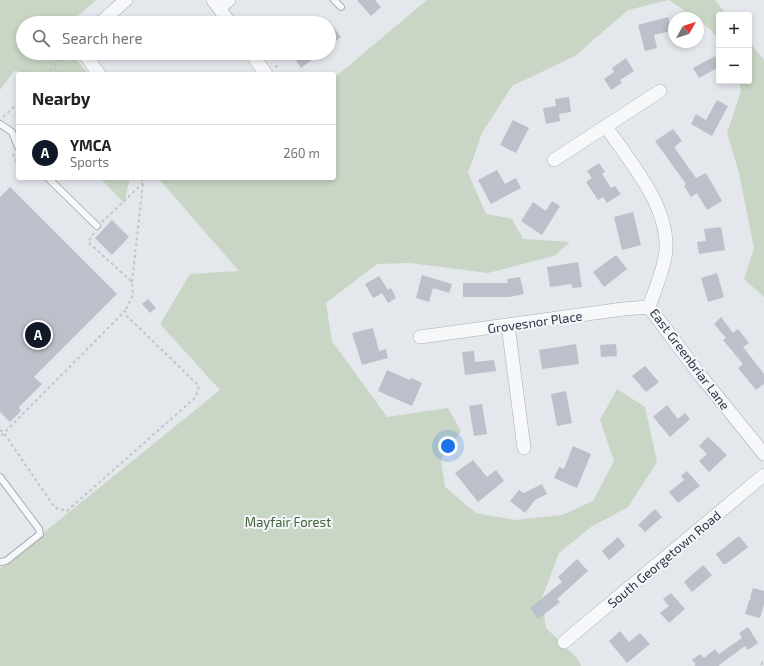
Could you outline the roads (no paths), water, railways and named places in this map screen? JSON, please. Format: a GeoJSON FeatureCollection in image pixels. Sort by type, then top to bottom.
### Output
{"type":"FeatureCollection","features":[{"type":"Feature","properties":{"kind":"street"},"geometry":{"type":"LineString","coordinates":[[108,16],[126,0]]}},
{"type":"Feature","properties":{"kind":"street"},"geometry":{"type":"LineString","coordinates":[[220,3],[226,16]]}},
{"type":"Feature","properties":{"kind":"street"},"geometry":{"type":"LineString","coordinates":[[89,60],[98,72]]}},
{"type":"Feature","properties":{"kind":"street"},"geometry":{"type":"LineString","coordinates":[[256,60],[265,72]]}},
{"type":"Feature","properties":{"kind":"street"},"geometry":{"type":"LineString","coordinates":[[554,160],[606,128],[660,91]]}},
{"type":"Feature","properties":{"kind":"street","name":"East Greenbriar Lane"},"geometry":{"type":"LineString","coordinates":[[606,128],[645,183],[664,222],[666,250],[649,307],[700,375],[764,454]]}},
{"type":"Feature","properties":{"kind":"street","name":"Grovesnor Place"},"geometry":{"type":"LineString","coordinates":[[420,337],[623,309],[649,307]]}},
{"type":"Feature","properties":{"kind":"street"},"geometry":{"type":"LineString","coordinates":[[508,326],[524,448]]}},
{"type":"Feature","properties":{"kind":"street","name":"South Georgetown Road"},"geometry":{"type":"LineString","coordinates":[[564,642],[764,475]]}},
{"type":"Feature","properties":{"kind":"lane"},"geometry":{"type":"LineString","coordinates":[[334,0],[341,7]]}},
{"type":"Feature","properties":{"kind":"lane"},"geometry":{"type":"LineString","coordinates":[[0,124],[12,132],[16,142]]}},
{"type":"Feature","properties":{"kind":"lane"},"geometry":{"type":"LineString","coordinates":[[50,180],[97,226]]}},
{"type":"Feature","properties":{"kind":"lane"},"geometry":{"type":"LineString","coordinates":[[0,477],[39,529],[40,534],[6,561],[0,562]]}},
{"type":"Feature","properties":{"kind":"place","name":"YMCA"},"geometry":{"type":"Point","coordinates":[38,335]}},
{"type":"Feature","properties":{"kind":"park label","name":"Mayfair Forest"},"geometry":{"type":"Point","coordinates":[288,522]}}]}
